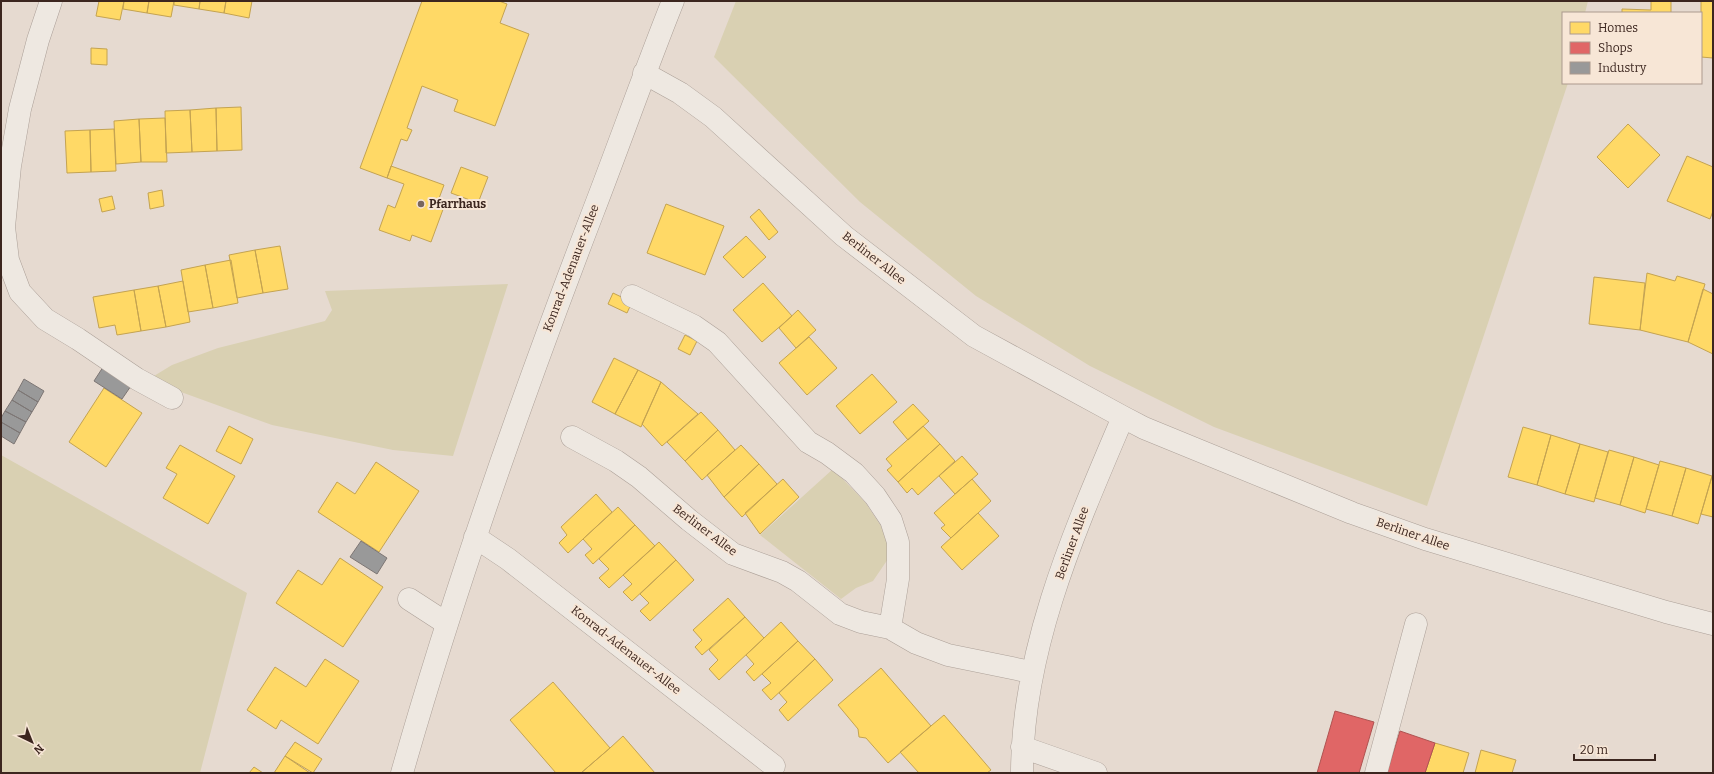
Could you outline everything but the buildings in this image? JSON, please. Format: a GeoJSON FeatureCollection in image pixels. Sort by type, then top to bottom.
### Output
{"type":"FeatureCollection","features":[{"type":"Feature","properties":{"kind":"street"},"geometry":{"type":"LineString","coordinates":[[51,1],[38,40],[20,109],[10,166],[4,226],[8,260],[20,292],[45,319],[78,339],[137,379],[172,398]]}},
{"type":"Feature","properties":{"kind":"street","name":"Konrad-Adenauer-Allee"},"geometry":{"type":"LineString","coordinates":[[402,773],[446,623],[509,436],[644,73],[673,1]]}},
{"type":"Feature","properties":{"kind":"street","name":"Berliner Allee"},"geometry":{"type":"LineString","coordinates":[[644,73],[680,93],[713,117],[844,236],[974,336],[1144,428],[1352,513],[1425,539],[1666,612],[1713,624]]}},
{"type":"Feature","properties":{"kind":"street"},"geometry":{"type":"LineString","coordinates":[[632,296],[694,326],[717,342],[808,442],[827,453],[854,473],[875,496],[891,520],[898,542],[898,580],[890,628]]}},
{"type":"Feature","properties":{"kind":"street","name":"Berliner Allee"},"geometry":{"type":"LineString","coordinates":[[1022,773],[1022,747],[1031,672],[1057,584],[1093,486],[1123,417]]}},
{"type":"Feature","properties":{"kind":"street","name":"Berliner Allee"},"geometry":{"type":"LineString","coordinates":[[572,437],[616,461],[639,477],[689,520],[733,554],[782,572],[798,581],[840,614],[861,622],[890,628],[916,643],[948,655],[1031,672]]}},
{"type":"Feature","properties":{"kind":"street","name":"Konrad-Adenauer-Allee"},"geometry":{"type":"LineString","coordinates":[[475,537],[508,559],[774,766]]}},
{"type":"Feature","properties":{"kind":"street"},"geometry":{"type":"LineString","coordinates":[[409,599],[446,623]]}},
{"type":"Feature","properties":{"kind":"street"},"geometry":{"type":"LineString","coordinates":[[1376,773],[1416,624]]}},
{"type":"Feature","properties":{"kind":"street"},"geometry":{"type":"LineString","coordinates":[[1022,747],[1096,773]]}},
{"type":"Feature","properties":{"kind":"shaded area"},"geometry":{"type":"Polygon","coordinates":[[[736,1],[1588,1],[1585,12],[1562,12],[1562,84],[1568,84],[1427,506],[1214,427],[1090,366],[976,296],[860,202],[714,57],[736,1]]]}},
{"type":"Feature","properties":{"kind":"shaded area"},"geometry":{"type":"Polygon","coordinates":[[[508,284],[453,456],[393,450],[272,425],[149,379],[172,365],[218,348],[325,321],[332,310],[325,291],[508,284]]]}},
{"type":"Feature","properties":{"kind":"shaded area"},"geometry":{"type":"Polygon","coordinates":[[[1,455],[247,593],[200,773],[1,773],[1,455]]]}},
{"type":"Feature","properties":{"kind":"shaded area"},"geometry":{"type":"Polygon","coordinates":[[[833,469],[865,502],[881,526],[888,544],[888,559],[873,581],[856,588],[841,599],[760,535],[833,469]]]}},
{"type":"Feature","properties":{"kind":"place","name":"Pfarrhaus"},"geometry":{"type":"Point","coordinates":[421,204]}}]}
